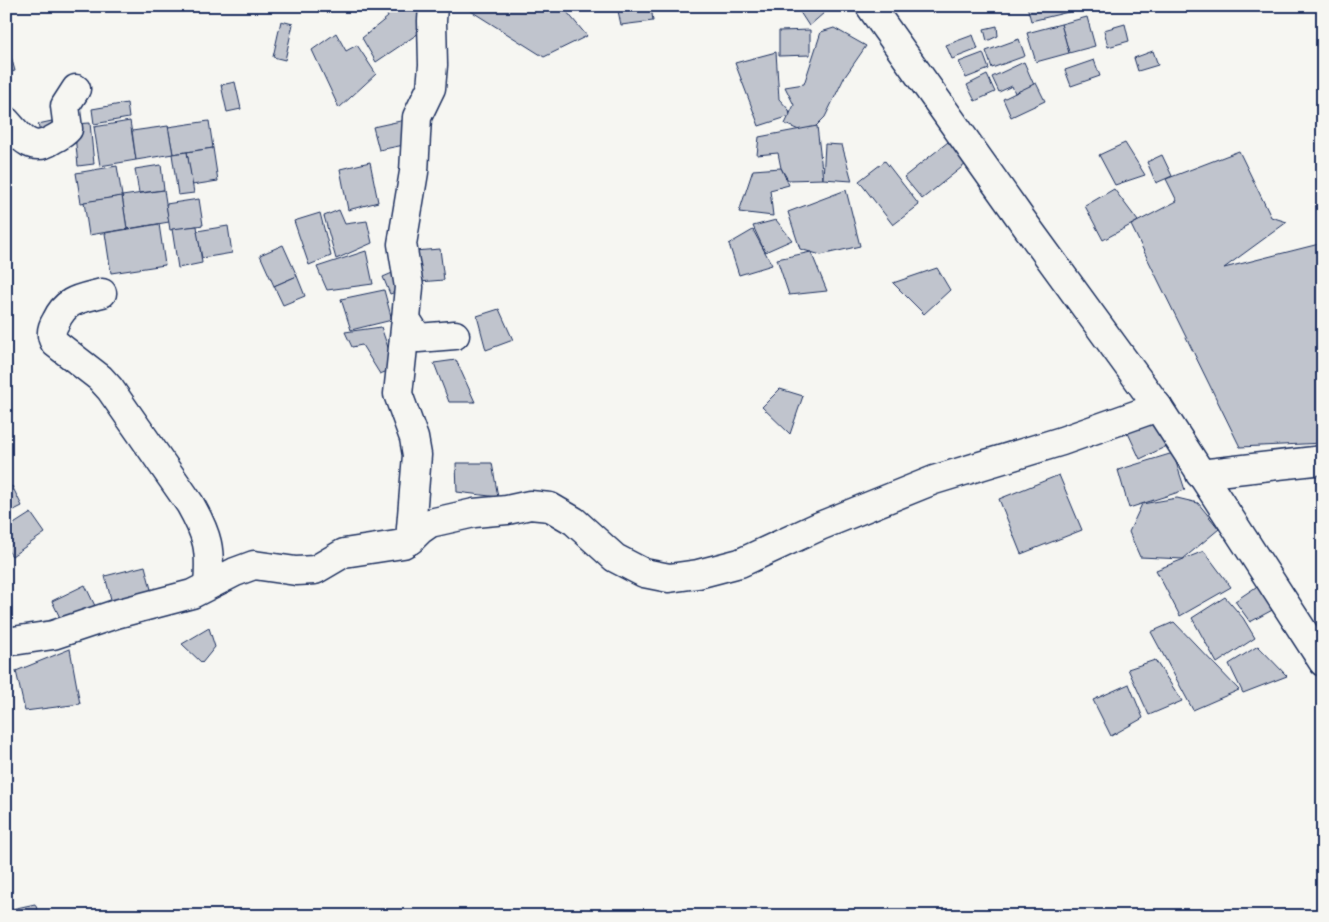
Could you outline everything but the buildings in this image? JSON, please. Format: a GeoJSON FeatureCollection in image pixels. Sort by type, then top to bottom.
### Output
{"type":"FeatureCollection","features":[{"type":"Feature","properties":{"kind":"street"},"geometry":{"type":"LineString","coordinates":[[410,540],[417,455],[414,438],[398,394],[409,287],[402,244],[414,172],[417,117],[430,88],[434,65],[433,6]]}},
{"type":"Feature","properties":{"kind":"street"},"geometry":{"type":"LineString","coordinates":[[870,6],[1030,232],[1158,407],[1323,662]]}},
{"type":"Feature","properties":{"kind":"street"},"geometry":{"type":"LineString","coordinates":[[6,121],[28,142],[38,146],[48,143],[68,129],[65,106],[76,89]]}},
{"type":"Feature","properties":{"kind":"street"},"geometry":{"type":"LineString","coordinates":[[102,293],[71,302],[64,307],[52,328],[53,339],[55,343],[100,378],[110,389],[190,504],[199,521],[210,551],[208,585]]}},
{"type":"Feature","properties":{"kind":"street"},"geometry":{"type":"LineString","coordinates":[[406,319],[418,338],[455,335]]}},
{"type":"Feature","properties":{"kind":"street"},"geometry":{"type":"LineString","coordinates":[[6,642],[53,635],[116,614],[192,594],[235,572],[254,565],[296,571],[315,570],[344,553],[396,546],[410,540],[430,523],[474,513],[507,510],[530,505],[550,507],[574,521],[615,558],[644,573],[669,578],[698,574],[740,563],[820,526],[934,480],[1062,442],[1158,407]]}},
{"type":"Feature","properties":{"kind":"street"},"geometry":{"type":"LineString","coordinates":[[1200,474],[1323,460]]}}]}
